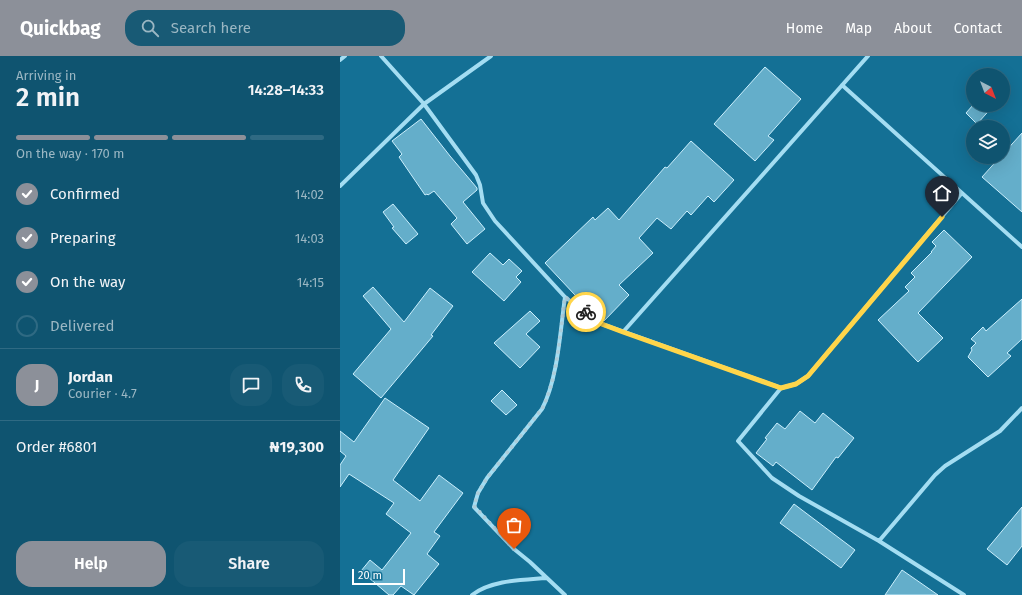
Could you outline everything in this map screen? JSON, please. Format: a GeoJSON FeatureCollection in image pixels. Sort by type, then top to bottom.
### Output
{"type":"FeatureCollection","features":[{"type":"Feature","properties":{"kind":"street"},"geometry":{"type":"LineString","coordinates":[[340,60],[345,56]]}},
{"type":"Feature","properties":{"kind":"street"},"geometry":{"type":"LineString","coordinates":[[381,56],[424,104],[476,175],[484,203],[495,221],[565,297],[599,323],[781,388],[796,384],[808,376],[961,194]]}},
{"type":"Feature","properties":{"kind":"street"},"geometry":{"type":"LineString","coordinates":[[340,186],[424,104],[490,56]]}},
{"type":"Feature","properties":{"kind":"street"},"geometry":{"type":"LineString","coordinates":[[623,332],[868,56]]}},
{"type":"Feature","properties":{"kind":"street"},"geometry":{"type":"LineString","coordinates":[[842,86],[1022,247]]}},
{"type":"Feature","properties":{"kind":"street"},"geometry":{"type":"LineString","coordinates":[[565,297],[552,381],[548,397],[542,409],[487,478],[478,493],[474,506],[514,549],[565,595]]}},
{"type":"Feature","properties":{"kind":"street"},"geometry":{"type":"LineString","coordinates":[[781,388],[738,441],[772,478],[799,496],[879,541],[964,595]]}},
{"type":"Feature","properties":{"kind":"street"},"geometry":{"type":"LineString","coordinates":[[879,541],[935,475],[945,466],[1000,431],[1022,408]]}},
{"type":"Feature","properties":{"kind":"street"},"geometry":{"type":"LineString","coordinates":[[472,595],[480,589],[504,582],[546,578]]}},
{"type":"Feature","properties":{"kind":"building"},"geometry":{"type":"Polygon","coordinates":[[[765,67],[801,99],[768,136],[774,140],[755,161],[714,124],[765,67]]]}},
{"type":"Feature","properties":{"kind":"building"},"geometry":{"type":"Polygon","coordinates":[[[988,112],[981,120],[973,120],[966,113],[988,112]]]}},
{"type":"Feature","properties":{"kind":"building"},"geometry":{"type":"Polygon","coordinates":[[[421,119],[477,188],[477,190],[463,202],[485,229],[467,244],[451,224],[457,218],[434,191],[428,195],[425,195],[399,157],[402,154],[392,141],[421,119]]]}},
{"type":"Feature","properties":{"kind":"building"},"geometry":{"type":"Polygon","coordinates":[[[1022,133],[1022,212],[982,177],[994,164],[1010,164],[1010,146],[1022,133]]]}},
{"type":"Feature","properties":{"kind":"building"},"geometry":{"type":"Polygon","coordinates":[[[691,141],[734,180],[714,202],[708,196],[691,215],[687,211],[671,229],[657,218],[639,238],[653,253],[619,285],[629,295],[604,321],[575,295],[545,263],[593,217],[595,220],[608,208],[619,220],[665,167],[667,168],[691,141]]]}},
{"type":"Feature","properties":{"kind":"building"},"geometry":{"type":"Polygon","coordinates":[[[393,204],[418,234],[406,244],[392,228],[394,227],[383,212],[393,204]]]}},
{"type":"Feature","properties":{"kind":"building"},"geometry":{"type":"Polygon","coordinates":[[[944,230],[972,257],[918,313],[943,338],[918,362],[878,320],[909,291],[905,287],[915,277],[911,273],[932,252],[936,246],[932,242],[944,230]]]}},
{"type":"Feature","properties":{"kind":"building"},"geometry":{"type":"Polygon","coordinates":[[[490,253],[503,265],[509,259],[522,271],[516,277],[521,282],[504,301],[472,272],[490,253]]]}},
{"type":"Feature","properties":{"kind":"building"},"geometry":{"type":"Polygon","coordinates":[[[373,287],[404,322],[430,288],[453,306],[431,335],[433,336],[381,398],[353,374],[391,329],[363,296],[373,287]]]}},
{"type":"Feature","properties":{"kind":"building"},"geometry":{"type":"Polygon","coordinates":[[[1022,299],[1022,339],[1007,353],[1011,356],[988,377],[968,357],[972,350],[971,348],[976,343],[971,339],[983,327],[986,331],[1022,299]]]}},
{"type":"Feature","properties":{"kind":"building"},"geometry":{"type":"Polygon","coordinates":[[[530,311],[540,321],[526,334],[540,347],[520,368],[494,343],[530,311]]]}},
{"type":"Feature","properties":{"kind":"building"},"geometry":{"type":"Polygon","coordinates":[[[502,390],[517,405],[506,415],[491,401],[502,390]]]}},
{"type":"Feature","properties":{"kind":"building"},"geometry":{"type":"Polygon","coordinates":[[[385,398],[429,428],[393,480],[420,501],[439,475],[463,493],[434,532],[440,536],[427,554],[439,564],[414,595],[401,586],[393,595],[389,595],[361,571],[370,560],[382,570],[411,533],[386,514],[394,503],[349,474],[340,487],[340,465],[346,456],[340,451],[340,431],[354,442],[385,398]]]}},
{"type":"Feature","properties":{"kind":"building"},"geometry":{"type":"Polygon","coordinates":[[[800,411],[815,423],[823,413],[854,438],[838,458],[836,457],[812,490],[776,462],[773,466],[756,453],[767,439],[765,438],[777,423],[785,429],[800,411]]]}},
{"type":"Feature","properties":{"kind":"building"},"geometry":{"type":"Polygon","coordinates":[[[794,504],[855,550],[841,568],[780,523],[794,504]]]}},
{"type":"Feature","properties":{"kind":"building"},"geometry":{"type":"Polygon","coordinates":[[[1022,507],[1022,546],[1007,565],[987,549],[1022,507]]]}},
{"type":"Feature","properties":{"kind":"building"},"geometry":{"type":"Polygon","coordinates":[[[902,570],[938,595],[885,595],[902,570]]]}},
{"type":"Feature","properties":{"kind":"way so far"},"geometry":{"type":"LineString","coordinates":[[514,549],[474,506],[478,493],[487,478],[495,470],[542,409],[548,397],[552,381],[565,297],[586,312]]}},
{"type":"Feature","properties":{"kind":"route"},"geometry":{"type":"LineString","coordinates":[[586,312],[599,323],[781,388],[796,384],[808,376],[942,217]]}}]}
